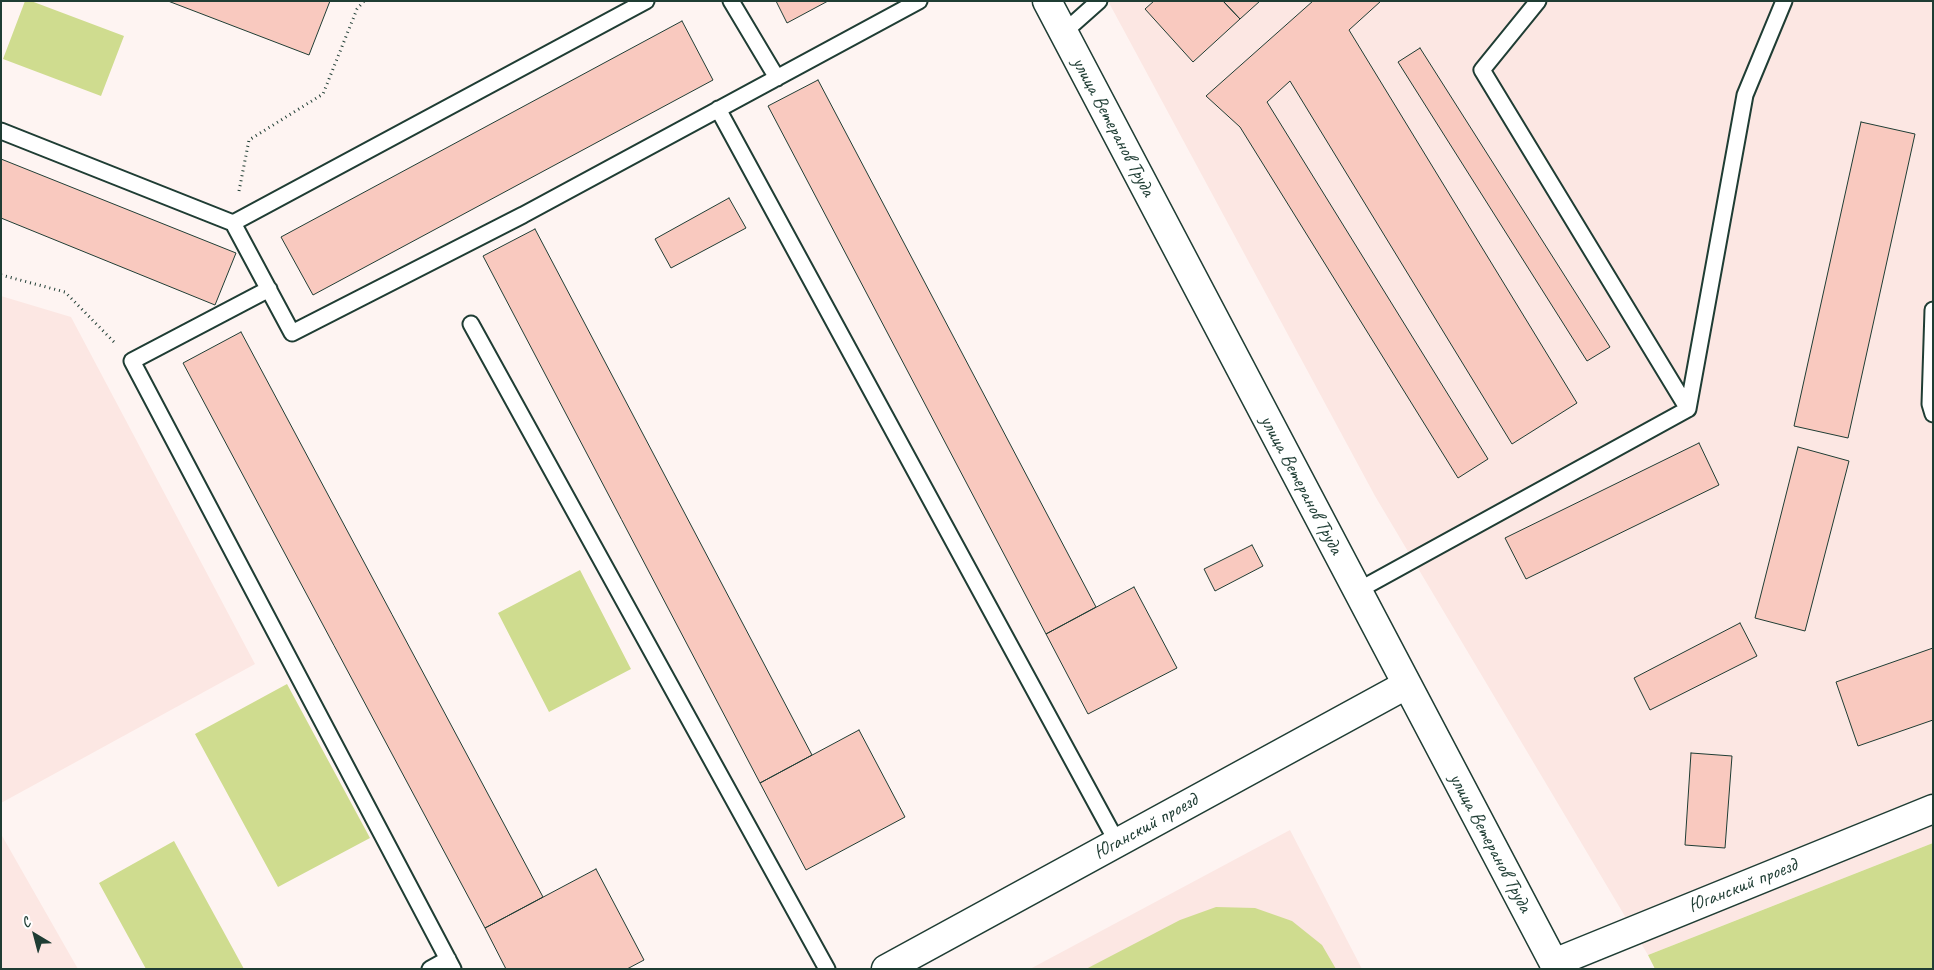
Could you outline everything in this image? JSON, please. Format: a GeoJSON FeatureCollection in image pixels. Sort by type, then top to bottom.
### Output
{"type":"FeatureCollection","features":[{"type":"Feature","properties":{"kind":"main road","name":"улица Ветеранов Труда"},"geometry":{"type":"LineString","coordinates":[[1047,1],[1406,685],[1556,966]]}},
{"type":"Feature","properties":{"kind":"main road","name":"Юганский проезд"},"geometry":{"type":"LineString","coordinates":[[886,969],[1406,685]]}},
{"type":"Feature","properties":{"kind":"main road","name":"Юганский проезд"},"geometry":{"type":"LineString","coordinates":[[1556,966],[1933,809]]}},
{"type":"Feature","properties":{"kind":"lane"},"geometry":{"type":"LineString","coordinates":[[233,223],[646,1]]}},
{"type":"Feature","properties":{"kind":"lane"},"geometry":{"type":"LineString","coordinates":[[731,1],[777,78]]}},
{"type":"Feature","properties":{"kind":"lane"},"geometry":{"type":"LineString","coordinates":[[1,132],[233,223],[292,333],[522,215],[919,1]]}},
{"type":"Feature","properties":{"kind":"lane"},"geometry":{"type":"LineString","coordinates":[[1063,33],[1099,1]]}},
{"type":"Feature","properties":{"kind":"lane"},"geometry":{"type":"LineString","coordinates":[[1538,1],[1482,70],[1688,409]]}},
{"type":"Feature","properties":{"kind":"lane"},"geometry":{"type":"LineString","coordinates":[[1688,409],[1745,95],[1784,1]]}},
{"type":"Feature","properties":{"kind":"lane"},"geometry":{"type":"LineString","coordinates":[[718,109],[1117,842]]}},
{"type":"Feature","properties":{"kind":"lane"},"geometry":{"type":"LineString","coordinates":[[269,289],[132,361],[451,964],[430,969]]}},
{"type":"Feature","properties":{"kind":"lane"},"geometry":{"type":"LineString","coordinates":[[1933,310],[1930,404],[1933,414]]}},
{"type":"Feature","properties":{"kind":"lane"},"geometry":{"type":"LineString","coordinates":[[471,324],[827,969]]}},
{"type":"Feature","properties":{"kind":"lane"},"geometry":{"type":"LineString","coordinates":[[1357,591],[1688,409]]}},
{"type":"Feature","properties":{"kind":"path"},"geometry":{"type":"LineString","coordinates":[[233,223],[249,140],[323,94],[357,9],[364,1]]}},
{"type":"Feature","properties":{"kind":"path"},"geometry":{"type":"LineString","coordinates":[[1,275],[65,292],[132,361]]}},
{"type":"Feature","properties":{"kind":"shaded area"},"geometry":{"type":"Polygon","coordinates":[[[1108,1],[1933,1],[1933,843],[1648,955],[1375,496],[1108,1]]]}},
{"type":"Feature","properties":{"kind":"shaded area"},"geometry":{"type":"Polygon","coordinates":[[[1,296],[71,317],[255,664],[1,803],[1,296]]]}},
{"type":"Feature","properties":{"kind":"shaded area"},"geometry":{"type":"Polygon","coordinates":[[[1290,830],[1362,969],[1030,969],[1290,830]]]}},
{"type":"Feature","properties":{"kind":"shaded area"},"geometry":{"type":"Polygon","coordinates":[[[1,834],[78,969],[1,969],[1,834]]]}},
{"type":"Feature","properties":{"kind":"green space"},"geometry":{"type":"Polygon","coordinates":[[[25,1],[31,1],[124,36],[101,96],[3,59],[25,1]]]}},
{"type":"Feature","properties":{"kind":"green space"},"geometry":{"type":"Polygon","coordinates":[[[580,570],[631,669],[549,712],[498,613],[580,570]]]}},
{"type":"Feature","properties":{"kind":"green space"},"geometry":{"type":"Polygon","coordinates":[[[287,684],[370,838],[278,887],[195,734],[287,684]]]}},
{"type":"Feature","properties":{"kind":"green space"},"geometry":{"type":"Polygon","coordinates":[[[174,841],[244,969],[146,969],[99,883],[174,841]]]}},
{"type":"Feature","properties":{"kind":"green space"},"geometry":{"type":"Polygon","coordinates":[[[1933,843],[1933,969],[1655,969],[1648,955],[1933,843]]]}},
{"type":"Feature","properties":{"kind":"green space"},"geometry":{"type":"Polygon","coordinates":[[[1216,907],[1255,908],[1292,921],[1322,945],[1336,969],[1086,969],[1180,920],[1216,907]]]}},
{"type":"Feature","properties":{"kind":"building"},"geometry":{"type":"Polygon","coordinates":[[[168,1],[330,1],[309,55],[168,1]]]}},
{"type":"Feature","properties":{"kind":"building"},"geometry":{"type":"Polygon","coordinates":[[[776,1],[828,1],[787,23],[776,1]]]}},
{"type":"Feature","properties":{"kind":"building"},"geometry":{"type":"Polygon","coordinates":[[[1154,1],[1223,1],[1240,19],[1193,62],[1145,9],[1154,1]]]}},
{"type":"Feature","properties":{"kind":"building"},"geometry":{"type":"Polygon","coordinates":[[[1223,1],[1260,1],[1240,19],[1223,1]]]}},
{"type":"Feature","properties":{"kind":"building"},"geometry":{"type":"Polygon","coordinates":[[[1313,1],[1381,1],[1349,30],[1577,403],[1512,444],[1290,81],[1267,102],[1488,459],[1458,478],[1240,127],[1206,96],[1313,1]]]}},
{"type":"Feature","properties":{"kind":"building"},"geometry":{"type":"Polygon","coordinates":[[[682,21],[713,80],[313,295],[281,237],[682,21]]]}},
{"type":"Feature","properties":{"kind":"building"},"geometry":{"type":"Polygon","coordinates":[[[1420,48],[1610,347],[1587,361],[1398,62],[1420,48]]]}},
{"type":"Feature","properties":{"kind":"building"},"geometry":{"type":"Polygon","coordinates":[[[818,80],[1096,607],[1046,634],[768,106],[818,80]]]}},
{"type":"Feature","properties":{"kind":"building"},"geometry":{"type":"Polygon","coordinates":[[[1861,122],[1915,134],[1848,438],[1794,426],[1861,122]]]}},
{"type":"Feature","properties":{"kind":"building"},"geometry":{"type":"Polygon","coordinates":[[[1,159],[236,253],[215,305],[1,218],[1,159]]]}},
{"type":"Feature","properties":{"kind":"building"},"geometry":{"type":"Polygon","coordinates":[[[729,198],[746,228],[671,268],[655,239],[729,198]]]}},
{"type":"Feature","properties":{"kind":"building"},"geometry":{"type":"Polygon","coordinates":[[[535,229],[812,755],[760,783],[483,256],[535,229]]]}},
{"type":"Feature","properties":{"kind":"building"},"geometry":{"type":"Polygon","coordinates":[[[241,332],[543,897],[485,928],[183,363],[241,332]]]}},
{"type":"Feature","properties":{"kind":"building"},"geometry":{"type":"Polygon","coordinates":[[[1699,443],[1719,485],[1526,579],[1505,538],[1699,443]]]}},
{"type":"Feature","properties":{"kind":"building"},"geometry":{"type":"Polygon","coordinates":[[[1798,447],[1849,461],[1805,631],[1755,618],[1798,447]]]}},
{"type":"Feature","properties":{"kind":"building"},"geometry":{"type":"Polygon","coordinates":[[[1252,545],[1263,566],[1215,591],[1204,569],[1252,545]]]}},
{"type":"Feature","properties":{"kind":"building"},"geometry":{"type":"Polygon","coordinates":[[[1134,587],[1177,668],[1088,714],[1046,634],[1134,587]]]}},
{"type":"Feature","properties":{"kind":"building"},"geometry":{"type":"Polygon","coordinates":[[[1740,623],[1757,656],[1650,710],[1634,678],[1740,623]]]}},
{"type":"Feature","properties":{"kind":"building"},"geometry":{"type":"Polygon","coordinates":[[[1933,648],[1933,720],[1858,746],[1836,682],[1933,648]]]}},
{"type":"Feature","properties":{"kind":"building"},"geometry":{"type":"Polygon","coordinates":[[[859,730],[905,817],[806,870],[760,783],[859,730]]]}},
{"type":"Feature","properties":{"kind":"building"},"geometry":{"type":"Polygon","coordinates":[[[1691,753],[1732,756],[1725,848],[1685,845],[1691,753]]]}},
{"type":"Feature","properties":{"kind":"building"},"geometry":{"type":"Polygon","coordinates":[[[596,869],[644,960],[627,969],[506,969],[485,928],[596,869]]]}}]}
